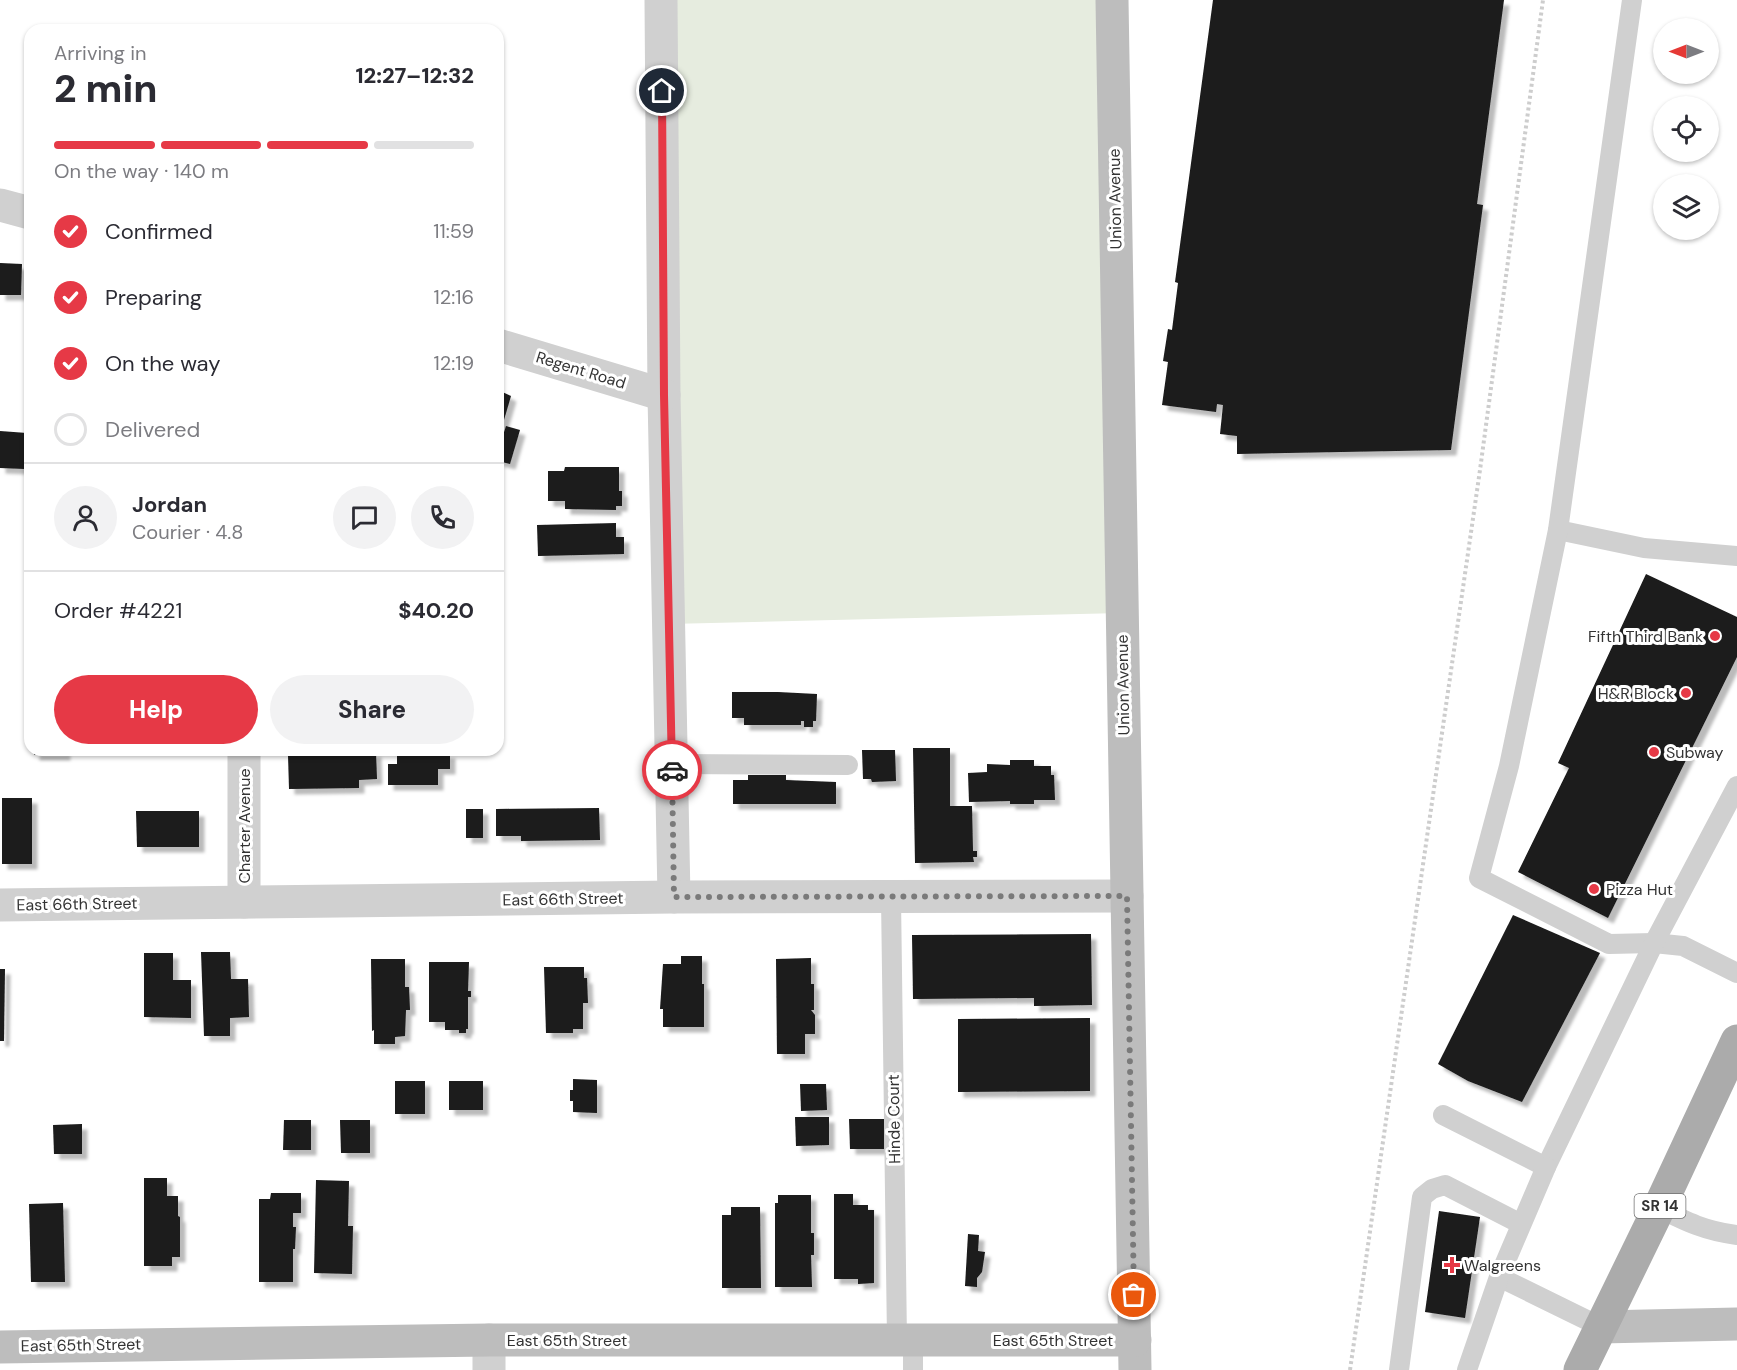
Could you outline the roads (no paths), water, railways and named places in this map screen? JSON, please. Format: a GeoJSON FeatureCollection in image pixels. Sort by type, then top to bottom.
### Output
{"type":"FeatureCollection","features":[{"type":"Feature","properties":{"kind":"main road","name":"Union Avenue"},"geometry":{"type":"LineString","coordinates":[[1112,0],[1135,1355]]}},
{"type":"Feature","properties":{"kind":"main road","name":"SR 14"},"geometry":{"type":"LineString","coordinates":[[1580,1370],[1737,1041]]}},
{"type":"Feature","properties":{"kind":"main road"},"geometry":{"type":"LineString","coordinates":[[1601,1327],[1737,1324]]}},
{"type":"Feature","properties":{"kind":"main road","name":"East 65th Street"},"geometry":{"type":"LineString","coordinates":[[0,1347],[489,1355],[908,1350],[1135,1355]]}},
{"type":"Feature","properties":{"kind":"street"},"geometry":{"type":"LineString","coordinates":[[661,0],[664,395],[674,897]]}},
{"type":"Feature","properties":{"kind":"street"},"geometry":{"type":"LineString","coordinates":[[0,205],[24,211]]}},
{"type":"Feature","properties":{"kind":"street","name":"Regent Road"},"geometry":{"type":"LineString","coordinates":[[504,347],[664,395]]}},
{"type":"Feature","properties":{"kind":"street","name":"Charter Avenue"},"geometry":{"type":"LineString","coordinates":[[244,756],[244,902]]}},
{"type":"Feature","properties":{"kind":"street","name":"East 66th Street"},"geometry":{"type":"LineString","coordinates":[[0,905],[674,897],[1127,896]]}},
{"type":"Feature","properties":{"kind":"lane"},"geometry":{"type":"LineString","coordinates":[[1632,0],[1558,530],[1509,766],[1479,878],[1609,944],[1654,943],[1683,946],[1737,973]]}},
{"type":"Feature","properties":{"kind":"lane"},"geometry":{"type":"LineString","coordinates":[[1558,530],[1644,548],[1737,556]]}},
{"type":"Feature","properties":{"kind":"lane"},"geometry":{"type":"LineString","coordinates":[[671,764],[848,765]]}},
{"type":"Feature","properties":{"kind":"lane"},"geometry":{"type":"LineString","coordinates":[[1467,1370],[1499,1277],[1546,1167],[1654,943],[1737,786]]}},
{"type":"Feature","properties":{"kind":"lane","name":"Hinde Court"},"geometry":{"type":"LineString","coordinates":[[891,898],[908,1350]]}},
{"type":"Feature","properties":{"kind":"lane"},"geometry":{"type":"LineString","coordinates":[[1443,1115],[1546,1167]]}},
{"type":"Feature","properties":{"kind":"lane"},"geometry":{"type":"LineString","coordinates":[[1399,1370],[1422,1197],[1432,1189],[1445,1185],[1521,1224]]}},
{"type":"Feature","properties":{"kind":"lane"},"geometry":{"type":"LineString","coordinates":[[1659,1208],[1694,1226],[1737,1235]]}},
{"type":"Feature","properties":{"kind":"lane"},"geometry":{"type":"LineString","coordinates":[[1499,1277],[1601,1327]]}},
{"type":"Feature","properties":{"kind":"place","name":"Fifth Third Bank"},"geometry":{"type":"Point","coordinates":[1715,636]}},
{"type":"Feature","properties":{"kind":"place","name":"H&R Block"},"geometry":{"type":"Point","coordinates":[1686,693]}},
{"type":"Feature","properties":{"kind":"place","name":"Subway"},"geometry":{"type":"Point","coordinates":[1654,752]}},
{"type":"Feature","properties":{"kind":"place","name":"Pizza Hut"},"geometry":{"type":"Point","coordinates":[1594,889]}},
{"type":"Feature","properties":{"kind":"place","name":"Walgreens"},"geometry":{"type":"Point","coordinates":[1452,1265]}}]}
